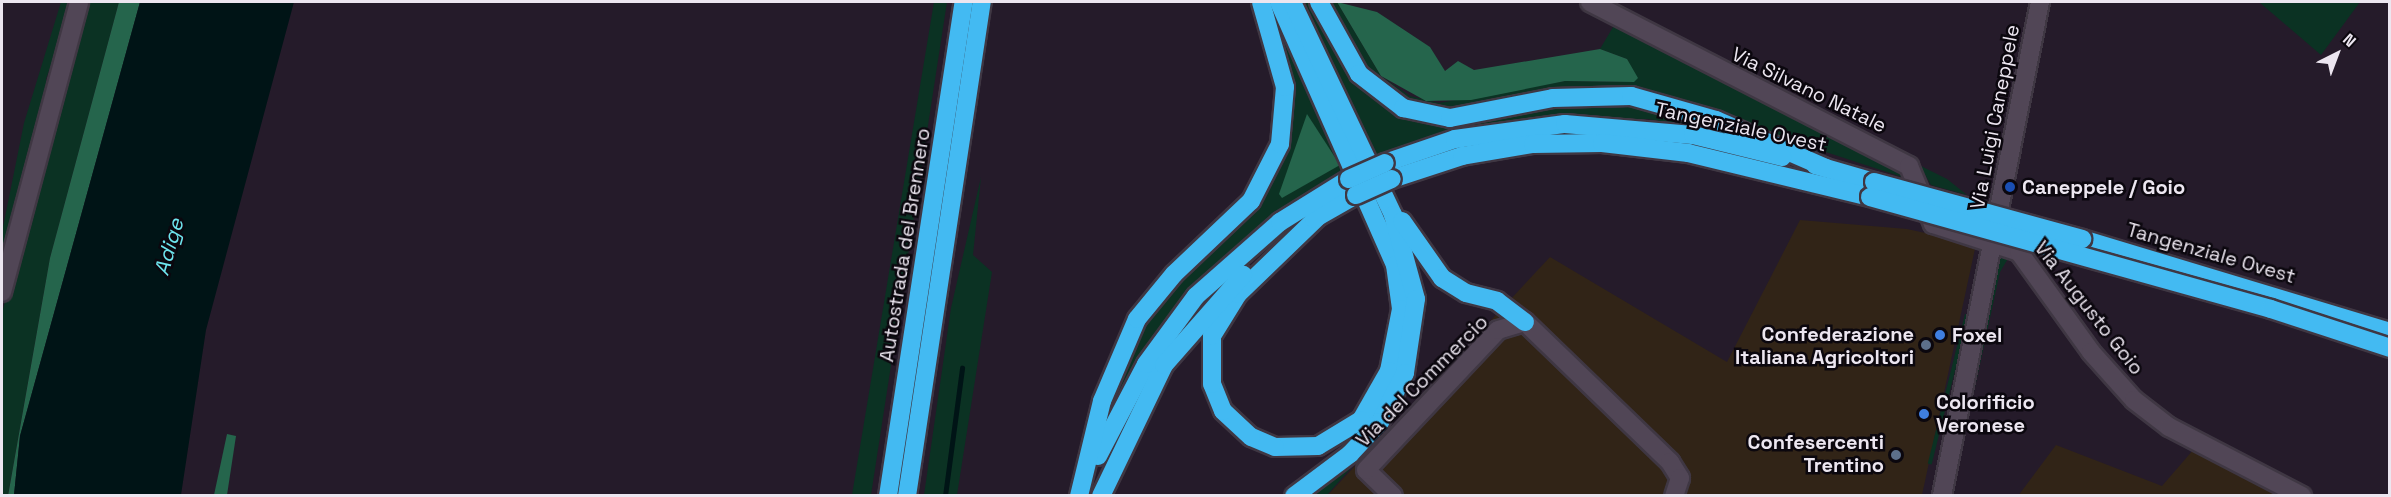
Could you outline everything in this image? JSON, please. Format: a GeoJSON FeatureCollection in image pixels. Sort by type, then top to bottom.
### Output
{"type":"FeatureCollection","features":[{"type":"Feature","properties":{"kind":"highway","name":"Autostrada del Brennero"},"geometry":{"type":"LineString","coordinates":[[888,495],[964,2]]}},
{"type":"Feature","properties":{"kind":"highway","name":"Autostrada del Brennero"},"geometry":{"type":"LineString","coordinates":[[908,495],[982,2]]}},
{"type":"Feature","properties":{"kind":"highway"},"geometry":{"type":"LineString","coordinates":[[1080,495],[1102,401],[1137,319],[1174,274],[1251,201],[1280,144],[1286,87],[1261,2]]}},
{"type":"Feature","properties":{"kind":"highway"},"geometry":{"type":"LineString","coordinates":[[1279,2],[1373,210],[1395,265],[1401,309],[1389,371],[1361,420],[1318,446],[1275,447],[1251,437],[1223,411],[1212,384],[1212,336],[1238,294],[1322,213]]}},
{"type":"Feature","properties":{"kind":"highway"},"geometry":{"type":"LineString","coordinates":[[1292,2],[1393,214],[1416,299],[1405,373],[1366,440],[1294,495]]}},
{"type":"Feature","properties":{"kind":"highway"},"geometry":{"type":"LineString","coordinates":[[1319,2],[1359,74],[1403,108],[1450,118],[1594,93],[1669,103],[1716,120],[1826,168]]}},
{"type":"Feature","properties":{"kind":"highway","name":"Tangenziale Ovest"},"geometry":{"type":"LineString","coordinates":[[1080,495],[1146,364],[1196,296],[1280,222],[1455,139],[1565,124],[1693,135],[1826,168],[1872,189],[2271,309],[2390,348]]}},
{"type":"Feature","properties":{"kind":"highway","name":"Tangenziale Ovest"},"geometry":{"type":"LineString","coordinates":[[1389,171],[1521,146],[1602,143],[1688,153],[1872,189],[2276,294],[2390,332]]}},
{"type":"Feature","properties":{"kind":"highway","name":"Tangenziale Ovest"},"geometry":{"type":"LineString","coordinates":[[1101,495],[1164,365],[1229,286],[1353,187]]}},
{"type":"Feature","properties":{"kind":"highway"},"geometry":{"type":"LineString","coordinates":[[1393,214],[1408,227],[1442,278],[1466,293],[1497,301],[1525,322]]}},
{"type":"Feature","properties":{"kind":"street"},"geometry":{"type":"LineString","coordinates":[[2,292],[79,2]]}},
{"type":"Feature","properties":{"kind":"street","name":"Via Silvano Natale"},"geometry":{"type":"LineString","coordinates":[[1590,2],[1896,158],[1916,176],[1933,224],[1986,240]]}},
{"type":"Feature","properties":{"kind":"street","name":"Via Luigi Caneppele"},"geometry":{"type":"LineString","coordinates":[[1942,495],[1986,240],[2040,2]]}},
{"type":"Feature","properties":{"kind":"street","name":"Via Augusto Goio"},"geometry":{"type":"LineString","coordinates":[[1986,240],[2025,257],[2091,352],[2134,400],[2169,427],[2302,495]]}},
{"type":"Feature","properties":{"kind":"street"},"geometry":{"type":"LineString","coordinates":[[1525,322],[1670,462],[1680,478],[1674,495]]}},
{"type":"Feature","properties":{"kind":"street","name":"Via del Commercio"},"geometry":{"type":"LineString","coordinates":[[1393,495],[1366,470],[1498,330],[1525,322]]}},
{"type":"Feature","properties":{"kind":"shaded area"},"geometry":{"type":"Polygon","coordinates":[[[1800,220],[1907,229],[1976,244],[1922,495],[1327,496],[1550,257],[1727,362],[1800,220]]]}},
{"type":"Feature","properties":{"kind":"shaded area"},"geometry":{"type":"Polygon","coordinates":[[[2056,445],[2162,486],[2194,449],[2290,496],[2018,496],[2056,445]]]}},
{"type":"Feature","properties":{"kind":"green space"},"geometry":{"type":"Polygon","coordinates":[[[61,2],[74,2],[46,79],[48,88],[2,270],[2,232],[24,123],[61,2]]]}},
{"type":"Feature","properties":{"kind":"green space"},"geometry":{"type":"Polygon","coordinates":[[[84,2],[119,2],[50,258],[8,495],[2,496],[2,313],[84,2]]]}},
{"type":"Feature","properties":{"kind":"green space"},"geometry":{"type":"Polygon","coordinates":[[[119,2],[140,2],[20,436],[14,495],[8,496],[50,258],[119,2]]]}},
{"type":"Feature","properties":{"kind":"green space"},"geometry":{"type":"Polygon","coordinates":[[[934,2],[947,2],[871,495],[852,495],[934,2]]]}},
{"type":"Feature","properties":{"kind":"green space"},"geometry":{"type":"Polygon","coordinates":[[[1305,2],[1311,2],[1360,86],[1384,107],[1418,121],[1446,125],[1545,107],[1633,104],[1688,117],[1710,129],[1648,119],[1539,118],[1377,158],[1305,2]]]}},
{"type":"Feature","properties":{"kind":"green space"},"geometry":{"type":"Polygon","coordinates":[[[1328,2],[1337,2],[1381,76],[1410,96],[1439,103],[1565,81],[1634,82],[1627,59],[1600,49],[1616,22],[1903,168],[1911,180],[1641,91],[1560,89],[1450,111],[1414,105],[1371,76],[1328,2]]]}},
{"type":"Feature","properties":{"kind":"green space"},"geometry":{"type":"Polygon","coordinates":[[[1337,2],[1377,12],[1430,47],[1445,71],[1458,61],[1474,70],[1600,49],[1627,59],[1638,78],[1634,82],[1565,81],[1471,100],[1426,101],[1381,76],[1337,2]]]}},
{"type":"Feature","properties":{"kind":"green space"},"geometry":{"type":"Polygon","coordinates":[[[2259,2],[2360,2],[2321,55],[2259,2]]]}},
{"type":"Feature","properties":{"kind":"green space"},"geometry":{"type":"Polygon","coordinates":[[[1281,25],[1346,172],[1280,212],[1197,285],[1148,345],[1096,440],[1150,315],[1183,275],[1253,213],[1281,166],[1295,102],[1281,25]]]}},
{"type":"Feature","properties":{"kind":"green space"},"geometry":{"type":"Polygon","coordinates":[[[1307,114],[1340,165],[1282,198],[1279,194],[1307,114]]]}},
{"type":"Feature","properties":{"kind":"green space"},"geometry":{"type":"Polygon","coordinates":[[[1899,155],[1947,179],[1967,195],[1931,185],[1923,171],[1899,155]]]}},
{"type":"Feature","properties":{"kind":"green space"},"geometry":{"type":"Polygon","coordinates":[[[981,177],[973,255],[992,272],[957,495],[924,495],[951,308],[981,177]]]}},
{"type":"Feature","properties":{"kind":"green space"},"geometry":{"type":"Polygon","coordinates":[[[1999,253],[2009,257],[2000,272],[1970,410],[1999,253]]]}},
{"type":"Feature","properties":{"kind":"green space"},"geometry":{"type":"Polygon","coordinates":[[[1965,314],[1969,315],[1932,464],[1928,463],[1965,314]]]}},
{"type":"Feature","properties":{"kind":"green space"},"geometry":{"type":"Polygon","coordinates":[[[227,434],[236,436],[227,495],[214,495],[227,434]]]}},
{"type":"Feature","properties":{"kind":"green space"},"geometry":{"type":"Polygon","coordinates":[[[1376,440],[1327,495],[1307,496],[1351,463],[1376,440]]]}},
{"type":"Feature","properties":{"kind":"water","name":"Adige"},"geometry":{"type":"Polygon","coordinates":[[[140,2],[294,2],[206,330],[181,495],[14,495],[20,436],[140,2]]]}},
{"type":"Feature","properties":{"kind":"waterway"},"geometry":{"type":"LineString","coordinates":[[945,496],[962,368]]}},
{"type":"Feature","properties":{"kind":"place","name":"Caneppele / Goio"},"geometry":{"type":"Point","coordinates":[2010,187]}},
{"type":"Feature","properties":{"kind":"place","name":"Foxel"},"geometry":{"type":"Point","coordinates":[1940,335]}},
{"type":"Feature","properties":{"kind":"place","name":"Confederazione Italiana Agricoltori"},"geometry":{"type":"Point","coordinates":[1926,345]}},
{"type":"Feature","properties":{"kind":"place","name":"Colorificio Veronese"},"geometry":{"type":"Point","coordinates":[1924,414]}},
{"type":"Feature","properties":{"kind":"place","name":"Confesercenti Trentino"},"geometry":{"type":"Point","coordinates":[1896,455]}}]}
